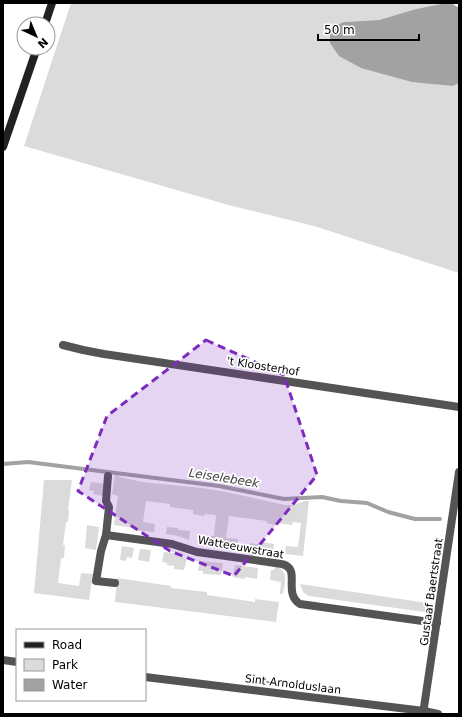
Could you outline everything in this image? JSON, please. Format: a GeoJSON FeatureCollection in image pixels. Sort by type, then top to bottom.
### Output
{"type":"FeatureCollection","features":[{"type":"Feature","properties":{"kind":"main road"},"geometry":{"type":"LineString","coordinates":[[48,16],[52,3]]}},
{"type":"Feature","properties":{"kind":"main road"},"geometry":{"type":"LineString","coordinates":[[3,147],[34,56]]}},
{"type":"Feature","properties":{"kind":"street","name":"'t Kloosterhof"},"geometry":{"type":"LineString","coordinates":[[63,345],[104,354],[459,407]]}},
{"type":"Feature","properties":{"kind":"street","name":"Gustaaf Baertstraat"},"geometry":{"type":"LineString","coordinates":[[424,712],[459,472]]}},
{"type":"Feature","properties":{"kind":"street"},"geometry":{"type":"LineString","coordinates":[[108,476],[106,501],[110,507],[106,536],[101,551],[96,580],[115,583]]}},
{"type":"Feature","properties":{"kind":"street","name":"Watteeuwstraat"},"geometry":{"type":"LineString","coordinates":[[106,536],[172,544],[197,552],[282,564],[288,566],[291,572],[292,596],[300,604],[437,623]]}},
{"type":"Feature","properties":{"kind":"street"},"geometry":{"type":"LineString","coordinates":[[3,660],[16,662]]}},
{"type":"Feature","properties":{"kind":"street","name":"Sint-Arnolduslaan"},"geometry":{"type":"LineString","coordinates":[[146,677],[438,714]]}},
{"type":"Feature","properties":{"kind":"highlighted area"},"geometry":{"type":"Polygon","coordinates":[[[206,340],[284,375],[317,475],[234,576],[170,551],[78,491],[107,416],[206,340]]]}},
{"type":"Feature","properties":{"kind":"green space"},"geometry":{"type":"Polygon","coordinates":[[[71,3],[446,3],[416,9],[379,20],[344,22],[434,84],[453,86],[459,83],[459,273],[314,226],[232,206],[24,146],[54,56],[56,56],[56,49],[71,3]]]}},
{"type":"Feature","properties":{"kind":"green space"},"geometry":{"type":"Polygon","coordinates":[[[115,474],[120,477],[142,482],[202,488],[285,505],[293,505],[309,501],[303,556],[285,554],[286,546],[298,547],[301,523],[293,522],[292,525],[277,523],[276,525],[266,523],[267,521],[229,516],[226,538],[238,539],[237,548],[201,543],[202,535],[214,536],[216,515],[205,514],[204,516],[193,514],[193,510],[170,507],[170,504],[146,501],[143,522],[155,524],[154,532],[135,530],[135,528],[114,525],[118,496],[112,494],[115,474]]]}},
{"type":"Feature","properties":{"kind":"green space"},"geometry":{"type":"Polygon","coordinates":[[[44,480],[72,480],[68,509],[68,522],[66,522],[63,545],[65,545],[64,558],[61,558],[58,583],[79,586],[81,573],[93,574],[89,600],[34,593],[44,480]]]}},
{"type":"Feature","properties":{"kind":"green space"},"geometry":{"type":"Polygon","coordinates":[[[91,482],[105,484],[103,496],[93,494],[94,491],[89,490],[91,482]]]}},
{"type":"Feature","properties":{"kind":"green space"},"geometry":{"type":"Polygon","coordinates":[[[87,525],[99,527],[96,550],[85,548],[87,525]]]}},
{"type":"Feature","properties":{"kind":"green space"},"geometry":{"type":"Polygon","coordinates":[[[167,527],[190,531],[189,540],[166,534],[167,527]]]}},
{"type":"Feature","properties":{"kind":"green space"},"geometry":{"type":"Polygon","coordinates":[[[262,542],[274,544],[273,552],[249,549],[250,543],[262,545],[262,542]]]}},
{"type":"Feature","properties":{"kind":"green space"},"geometry":{"type":"Polygon","coordinates":[[[122,546],[134,548],[132,558],[127,557],[126,561],[120,560],[122,546]]]}},
{"type":"Feature","properties":{"kind":"green space"},"geometry":{"type":"Polygon","coordinates":[[[140,549],[151,550],[149,562],[138,560],[140,549]]]}},
{"type":"Feature","properties":{"kind":"green space"},"geometry":{"type":"Polygon","coordinates":[[[164,552],[173,553],[187,558],[184,570],[174,569],[174,566],[167,565],[167,563],[162,562],[164,552]]]}},
{"type":"Feature","properties":{"kind":"green space"},"geometry":{"type":"Polygon","coordinates":[[[200,561],[223,563],[221,575],[203,574],[203,571],[198,571],[200,561]]]}},
{"type":"Feature","properties":{"kind":"green space"},"geometry":{"type":"Polygon","coordinates":[[[235,565],[258,568],[257,579],[233,577],[235,565]]]}},
{"type":"Feature","properties":{"kind":"green space"},"geometry":{"type":"Polygon","coordinates":[[[275,566],[282,571],[285,577],[283,594],[280,594],[281,582],[270,580],[271,570],[274,570],[275,566]]]}},
{"type":"Feature","properties":{"kind":"green space"},"geometry":{"type":"Polygon","coordinates":[[[117,578],[171,586],[171,588],[207,592],[207,595],[255,602],[255,599],[279,602],[276,622],[115,602],[117,578]]]}},
{"type":"Feature","properties":{"kind":"green space"},"geometry":{"type":"Polygon","coordinates":[[[300,584],[434,604],[432,613],[309,596],[303,592],[300,584]]]}},
{"type":"Feature","properties":{"kind":"water"},"geometry":{"type":"Polygon","coordinates":[[[451,3],[459,8],[459,83],[453,86],[412,82],[361,68],[339,56],[330,43],[330,28],[344,22],[379,20],[416,9],[451,3]]]}},
{"type":"Feature","properties":{"kind":"waterway","name":"Leiselebeek"},"geometry":{"type":"LineString","coordinates":[[3,464],[28,462],[219,486],[284,499],[322,497],[341,501],[367,503],[388,512],[415,519],[440,519]]}}]}
